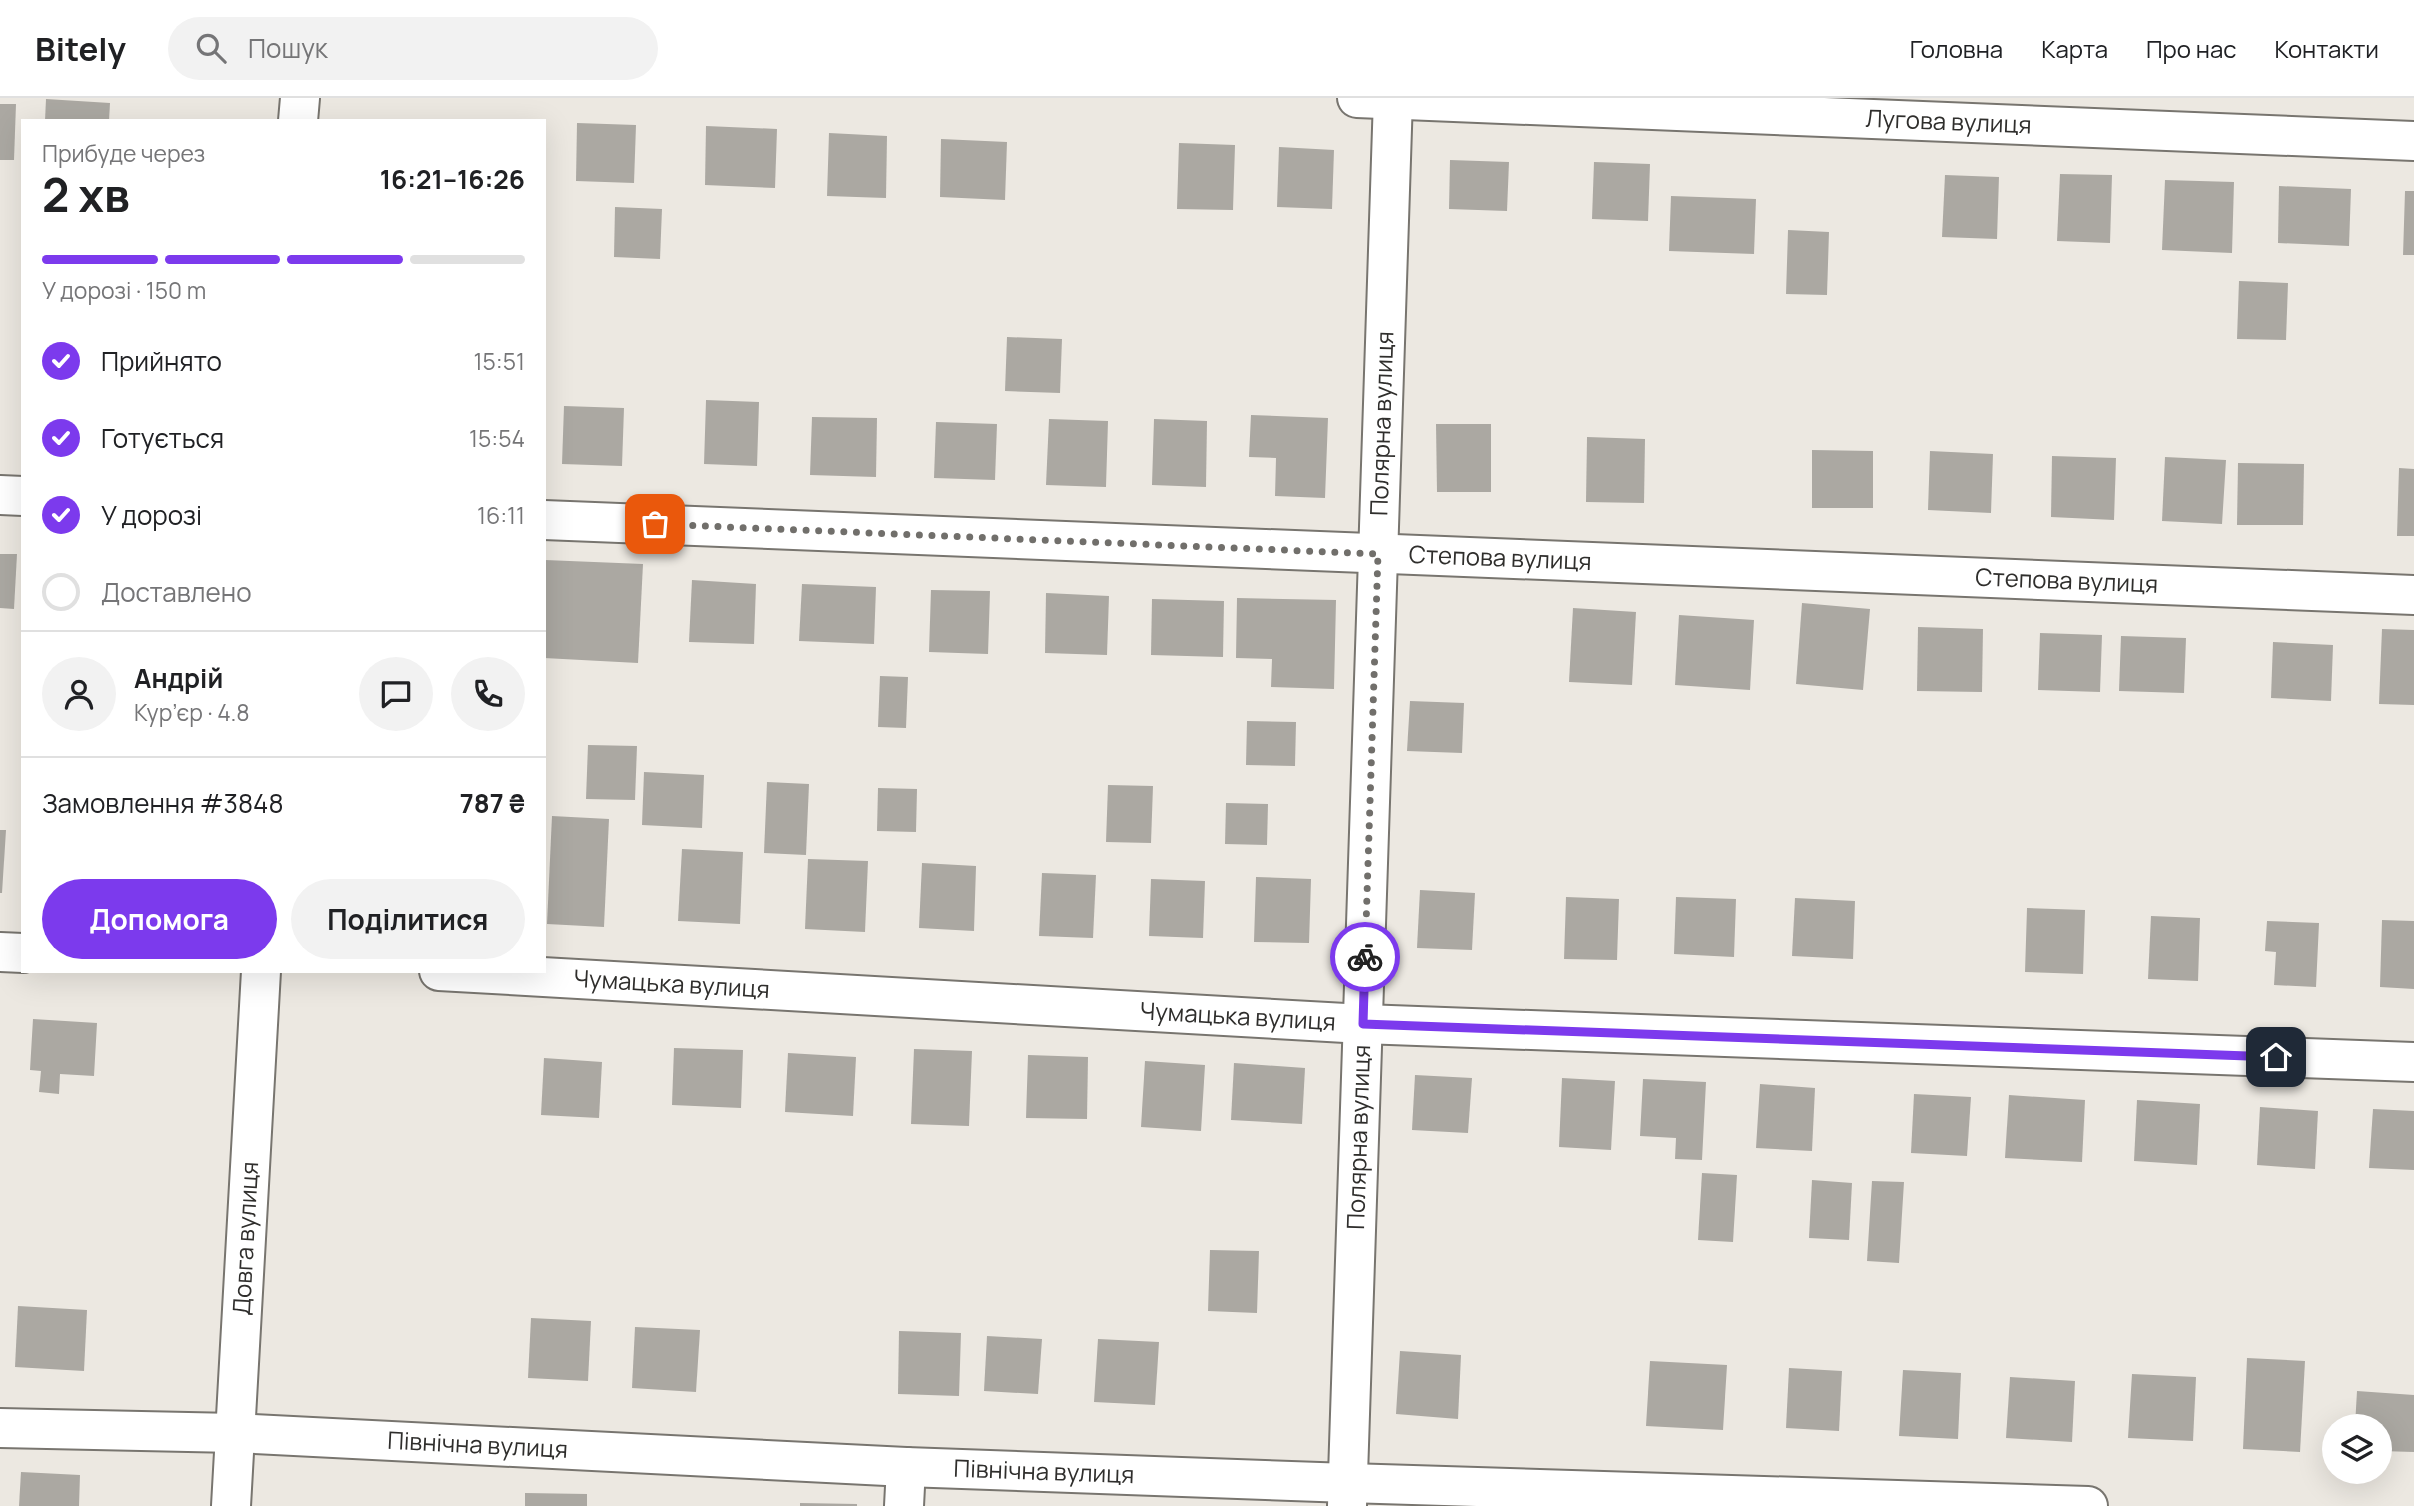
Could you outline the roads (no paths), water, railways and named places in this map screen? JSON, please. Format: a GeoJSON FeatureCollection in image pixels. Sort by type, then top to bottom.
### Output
{"type":"FeatureCollection","features":[{"type":"Feature","properties":{"kind":"street"},"geometry":{"type":"LineString","coordinates":[[298,119],[300,98]]}},
{"type":"Feature","properties":{"kind":"street","name":"Лугова вулиця"},"geometry":{"type":"LineString","coordinates":[[1381,99],[2414,142]]}},
{"type":"Feature","properties":{"kind":"street","name":"Полярна вулиця"},"geometry":{"type":"LineString","coordinates":[[1348,1495],[1378,554],[1381,99]]}},
{"type":"Feature","properties":{"kind":"street"},"geometry":{"type":"LineString","coordinates":[[0,495],[21,496]]}},
{"type":"Feature","properties":{"kind":"street","name":"Степова вулиця"},"geometry":{"type":"LineString","coordinates":[[546,520],[2414,595]]}},
{"type":"Feature","properties":{"kind":"street"},"geometry":{"type":"LineString","coordinates":[[0,953],[21,953]]}},
{"type":"Feature","properties":{"kind":"street","name":"Довга вулиця"},"geometry":{"type":"LineString","coordinates":[[231,1506],[261,973]]}},
{"type":"Feature","properties":{"kind":"street","name":"Чумацька вулиця"},"geometry":{"type":"LineString","coordinates":[[474,973],[1363,1024],[2414,1062]]}},
{"type":"Feature","properties":{"kind":"street","name":"Північна вулиця"},"geometry":{"type":"LineString","coordinates":[[0,1428],[234,1433],[906,1467],[1348,1495],[2088,1506]]}},
{"type":"Feature","properties":{"kind":"street"},"geometry":{"type":"LineString","coordinates":[[904,1506],[906,1467]]}}]}
